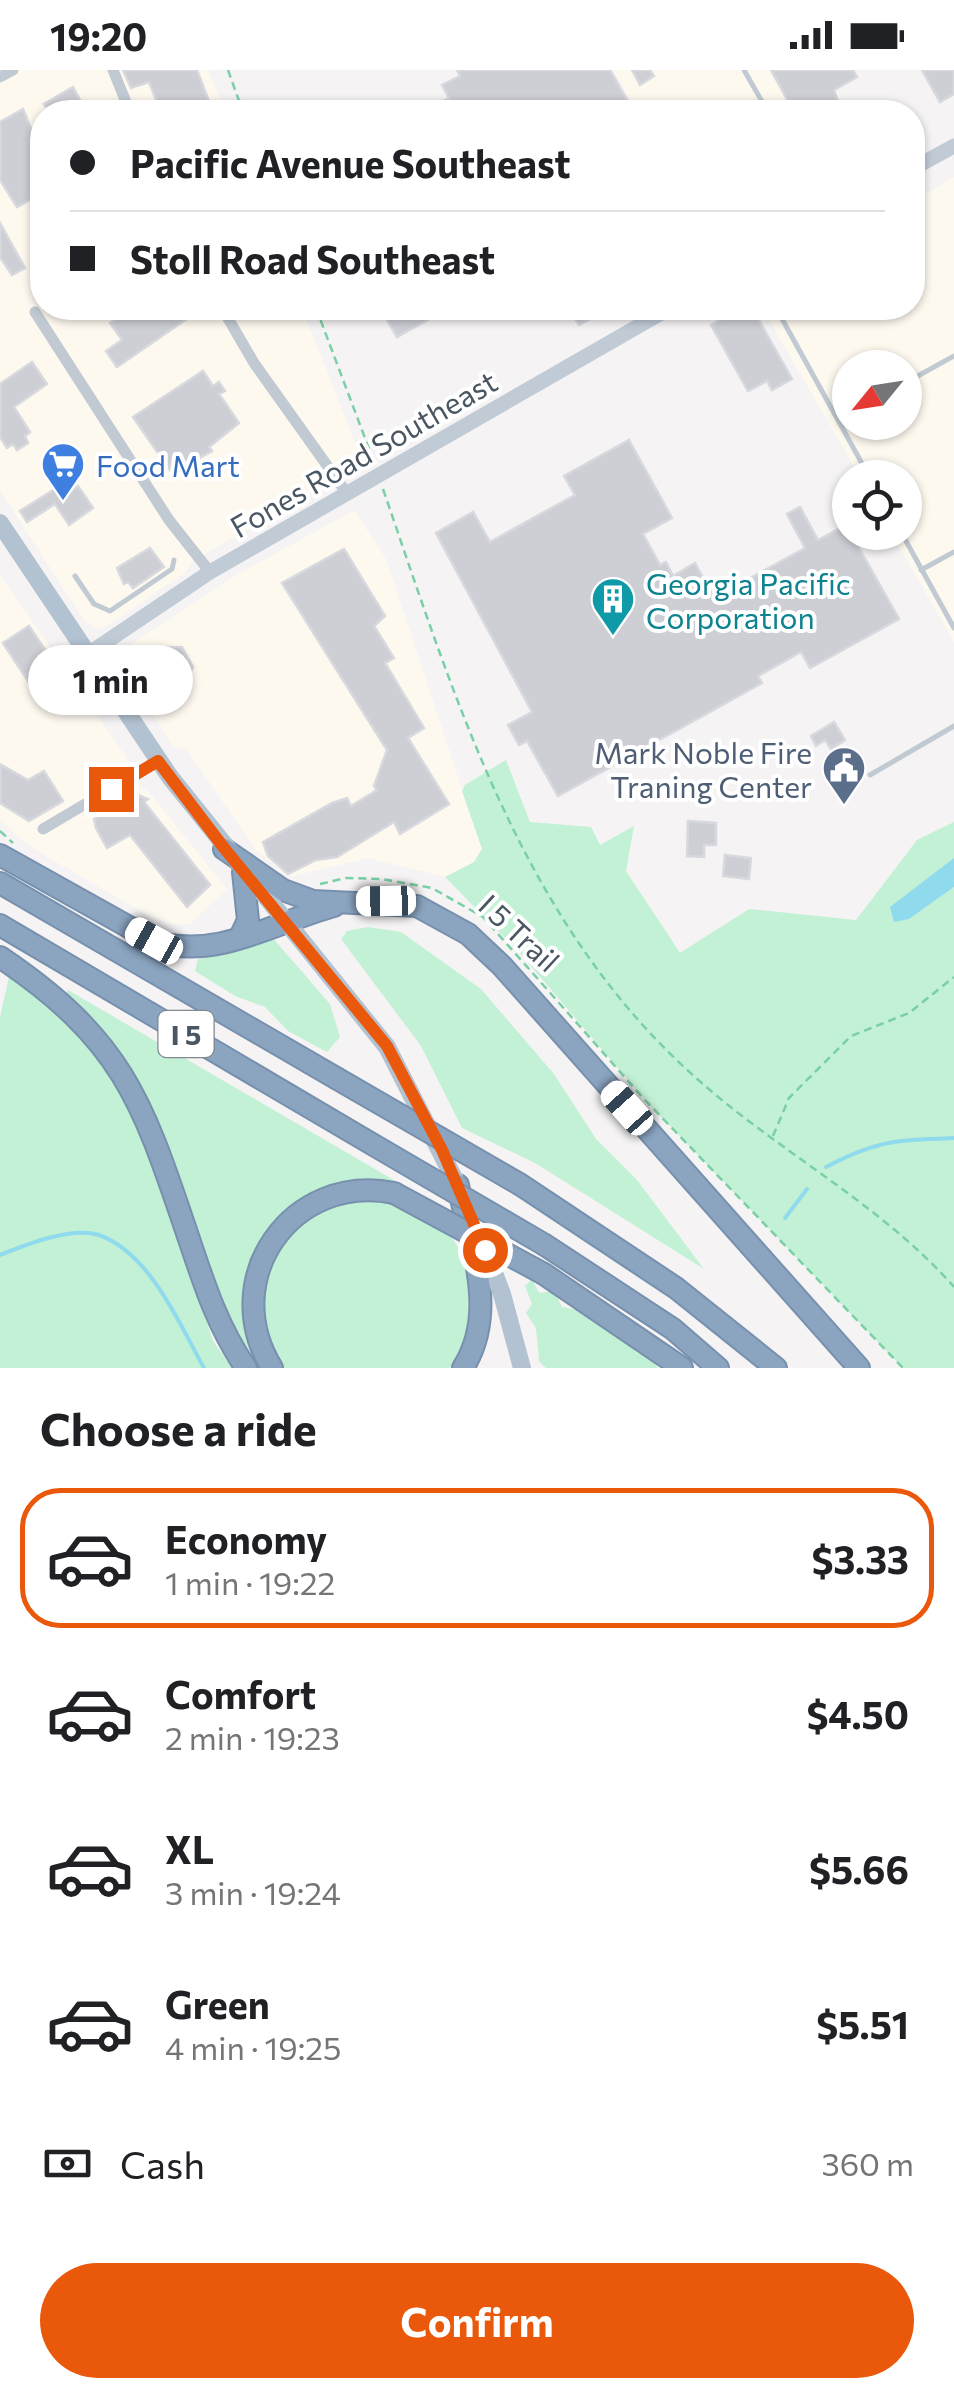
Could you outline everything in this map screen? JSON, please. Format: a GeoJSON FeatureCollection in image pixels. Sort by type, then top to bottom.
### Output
{"type":"FeatureCollection","features":[{"type":"Feature","properties":{"kind":"highway"},"geometry":{"type":"LineString","coordinates":[[224,848],[283,890],[302,897],[417,906],[468,934],[502,966],[859,1368]]}},
{"type":"Feature","properties":{"kind":"highway"},"geometry":{"type":"LineString","coordinates":[[10,852],[154,941],[193,950],[350,902]]}},
{"type":"Feature","properties":{"kind":"highway"},"geometry":{"type":"LineString","coordinates":[[240,938],[248,920],[243,872]]}},
{"type":"Feature","properties":{"kind":"highway","name":"I 5"},"geometry":{"type":"LineString","coordinates":[[0,884],[520,1185],[676,1288],[776,1368]]}},
{"type":"Feature","properties":{"kind":"highway","name":"I 5"},"geometry":{"type":"LineString","coordinates":[[0,925],[544,1244],[673,1329],[718,1368]]}},
{"type":"Feature","properties":{"kind":"highway"},"geometry":{"type":"LineString","coordinates":[[0,957],[75,1012],[128,1083],[155,1139],[210,1300],[246,1368]]}},
{"type":"Feature","properties":{"kind":"highway"},"geometry":{"type":"LineString","coordinates":[[458,1185],[482,1306],[476,1343],[463,1368]]}},
{"type":"Feature","properties":{"kind":"highway"},"geometry":{"type":"LineString","coordinates":[[272,1368],[259,1343],[252,1305],[255,1278],[270,1243],[296,1214],[320,1199],[364,1189],[394,1193],[544,1274],[682,1368]]}},
{"type":"Feature","properties":{"kind":"main road"},"geometry":{"type":"LineString","coordinates":[[0,523],[158,761],[243,872],[387,1046],[458,1185],[502,1294],[522,1368]]}},
{"type":"Feature","properties":{"kind":"street"},"geometry":{"type":"LineString","coordinates":[[0,78],[13,70]]}},
{"type":"Feature","properties":{"kind":"street"},"geometry":{"type":"LineString","coordinates":[[113,70],[125,100]]}},
{"type":"Feature","properties":{"kind":"street"},"geometry":{"type":"LineString","coordinates":[[925,162],[954,146]]}},
{"type":"Feature","properties":{"kind":"street"},"geometry":{"type":"LineString","coordinates":[[40,320],[166,515],[210,572]]}},
{"type":"Feature","properties":{"kind":"street"},"geometry":{"type":"LineString","coordinates":[[229,320],[254,364],[346,492]]}},
{"type":"Feature","properties":{"kind":"street","name":"Fones Road Southeast"},"geometry":{"type":"LineString","coordinates":[[88,654],[210,572],[649,320]]}},
{"type":"Feature","properties":{"kind":"street"},"geometry":{"type":"LineString","coordinates":[[44,830],[158,761]]}},
{"type":"Feature","properties":{"kind":"lane"},"geometry":{"type":"LineString","coordinates":[[744,70],[761,100]]}},
{"type":"Feature","properties":{"kind":"lane"},"geometry":{"type":"LineString","coordinates":[[783,320],[832,409]]}},
{"type":"Feature","properties":{"kind":"lane"},"geometry":{"type":"LineString","coordinates":[[922,374],[954,356]]}},
{"type":"Feature","properties":{"kind":"lane"},"geometry":{"type":"LineString","coordinates":[[910,550],[954,628]]}},
{"type":"Feature","properties":{"kind":"lane"},"geometry":{"type":"LineString","coordinates":[[921,570],[954,552]]}},
{"type":"Feature","properties":{"kind":"lane"},"geometry":{"type":"LineString","coordinates":[[75,576],[100,610],[110,611],[172,569],[174,560]]}},
{"type":"Feature","properties":{"kind":"lane"},"geometry":{"type":"LineString","coordinates":[[870,775],[954,726]]}},
{"type":"Feature","properties":{"kind":"path"},"geometry":{"type":"LineString","coordinates":[[228,70],[239,100]]}},
{"type":"Feature","properties":{"kind":"path"},"geometry":{"type":"LineString","coordinates":[[321,320],[375,464]]}},
{"type":"Feature","properties":{"kind":"path"},"geometry":{"type":"LineString","coordinates":[[382,487],[506,820],[532,872],[575,940],[634,1017],[696,1078],[911,1245],[954,1287]]}},
{"type":"Feature","properties":{"kind":"path"},"geometry":{"type":"LineString","coordinates":[[0,831],[10,852]]}},
{"type":"Feature","properties":{"kind":"path","name":"I 5 Trail"},"geometry":{"type":"LineString","coordinates":[[302,897],[305,888],[346,878],[382,878],[432,888],[483,916],[645,1100],[903,1368]]}},
{"type":"Feature","properties":{"kind":"path"},"geometry":{"type":"LineString","coordinates":[[772,1138],[789,1098],[852,1036],[909,1012],[954,977]]}},
{"type":"Feature","properties":{"kind":"shaded area"},"geometry":{"type":"Polygon","coordinates":[[[0,70],[208,70],[220,100],[30,100],[30,320],[307,320],[364,465],[192,561],[185,573],[107,626],[96,629],[85,621],[0,491],[0,70]]]}},
{"type":"Feature","properties":{"kind":"shaded area"},"geometry":{"type":"Polygon","coordinates":[[[613,70],[825,70],[842,100],[630,100],[613,70]]]}},
{"type":"Feature","properties":{"kind":"shaded area"},"geometry":{"type":"Polygon","coordinates":[[[954,177],[954,642],[901,550],[922,550],[922,460],[850,460],[839,440],[922,440],[922,350],[832,350],[832,429],[769,320],[925,320],[925,194],[954,177]]]}},
{"type":"Feature","properties":{"kind":"shaded area"},"geometry":{"type":"Polygon","coordinates":[[[354,510],[386,559],[482,849],[475,862],[445,877],[368,858],[290,877],[255,849],[187,750],[173,746],[122,666],[131,644],[240,573],[354,510]]]}},
{"type":"Feature","properties":{"kind":"shaded area"},"geometry":{"type":"Polygon","coordinates":[[[0,574],[127,758],[126,767],[137,786],[149,792],[227,889],[190,924],[172,924],[149,916],[32,848],[0,820],[0,574]]]}},
{"type":"Feature","properties":{"kind":"green space"},"geometry":{"type":"Polygon","coordinates":[[[506,760],[530,822],[591,827],[600,845],[634,826],[626,871],[680,953],[749,909],[856,920],[917,840],[954,822],[954,858],[890,908],[909,919],[954,887],[954,1368],[903,1368],[645,1100],[519,952],[445,877],[474,862],[482,849],[462,791],[465,785],[506,760]]]}},
{"type":"Feature","properties":{"kind":"green space"},"geometry":{"type":"Polygon","coordinates":[[[368,927],[401,932],[481,989],[554,1074],[596,1139],[637,1180],[704,1269],[535,1163],[462,1128],[421,1046],[341,939],[347,931],[368,927]]]}},
{"type":"Feature","properties":{"kind":"green space"},"geometry":{"type":"Polygon","coordinates":[[[271,936],[330,1004],[340,1037],[327,1052],[288,1031],[265,1007],[235,996],[195,971],[198,959],[247,948],[271,936]]]}},
{"type":"Feature","properties":{"kind":"green space"},"geometry":{"type":"Polygon","coordinates":[[[9,977],[53,1006],[89,1044],[119,1088],[144,1136],[164,1188],[213,1341],[232,1368],[0,1368],[0,1017],[9,977]]]}},
{"type":"Feature","properties":{"kind":"green space"},"geometry":{"type":"Polygon","coordinates":[[[68,990],[428,1200],[405,1189],[365,1182],[267,1235],[259,1363],[252,1361],[234,1337],[161,1139],[66,993],[68,990]]]}},
{"type":"Feature","properties":{"kind":"green space"},"geometry":{"type":"Polygon","coordinates":[[[357,1200],[389,1203],[420,1213],[439,1224],[462,1255],[468,1274],[470,1314],[450,1368],[284,1368],[270,1340],[263,1312],[264,1286],[271,1263],[284,1241],[303,1224],[327,1210],[357,1200]]]}},
{"type":"Feature","properties":{"kind":"green space"},"geometry":{"type":"Polygon","coordinates":[[[532,1279],[539,1293],[554,1291],[562,1307],[578,1310],[582,1306],[639,1354],[646,1349],[658,1368],[546,1368],[539,1361],[536,1328],[526,1313],[532,1304],[525,1286],[532,1279]]]}},
{"type":"Feature","properties":{"kind":"water"},"geometry":{"type":"Polygon","coordinates":[[[954,858],[954,887],[909,919],[894,922],[890,907],[954,858]]]}},
{"type":"Feature","properties":{"kind":"building"},"geometry":{"type":"Polygon","coordinates":[[[123,70],[197,70],[208,100],[156,100],[149,82],[131,88],[123,70]]]}},
{"type":"Feature","properties":{"kind":"building"},"geometry":{"type":"Polygon","coordinates":[[[457,70],[610,70],[627,100],[445,100],[449,98],[442,85],[460,76],[457,70]]]}},
{"type":"Feature","properties":{"kind":"building"},"geometry":{"type":"Polygon","coordinates":[[[632,70],[650,70],[654,76],[640,85],[632,70]]]}},
{"type":"Feature","properties":{"kind":"building"},"geometry":{"type":"Polygon","coordinates":[[[771,70],[853,70],[857,77],[834,90],[838,100],[787,100],[771,70]]]}},
{"type":"Feature","properties":{"kind":"building"},"geometry":{"type":"Polygon","coordinates":[[[922,70],[954,70],[954,94],[940,102],[922,70]]]}},
{"type":"Feature","properties":{"kind":"building"},"geometry":{"type":"Polygon","coordinates":[[[73,87],[80,100],[51,100],[73,87]]]}},
{"type":"Feature","properties":{"kind":"building"},"geometry":{"type":"Polygon","coordinates":[[[23,109],[30,126],[30,200],[17,207],[0,180],[0,122],[23,109]]]}},
{"type":"Feature","properties":{"kind":"building"},"geometry":{"type":"Polygon","coordinates":[[[0,223],[25,268],[12,275],[0,257],[0,223]]]}},
{"type":"Feature","properties":{"kind":"building"},"geometry":{"type":"Polygon","coordinates":[[[185,320],[117,367],[106,351],[122,340],[110,323],[185,320]]]}},
{"type":"Feature","properties":{"kind":"building"},"geometry":{"type":"Polygon","coordinates":[[[387,320],[427,320],[397,337],[387,320]]]}},
{"type":"Feature","properties":{"kind":"building"},"geometry":{"type":"Polygon","coordinates":[[[720,320],[759,320],[792,379],[772,390],[767,381],[748,391],[711,325],[720,320]]]}},
{"type":"Feature","properties":{"kind":"building"},"geometry":{"type":"Polygon","coordinates":[[[32,362],[47,384],[14,407],[30,432],[25,436],[28,443],[17,450],[13,444],[7,448],[0,437],[0,384],[32,362]]]}},
{"type":"Feature","properties":{"kind":"building"},"geometry":{"type":"Polygon","coordinates":[[[203,371],[213,386],[219,382],[225,391],[219,394],[239,423],[209,447],[212,451],[172,473],[133,417],[203,371]]]}},
{"type":"Feature","properties":{"kind":"building","name":"Georgia Pacific Corporation"},"geometry":{"type":"Polygon","coordinates":[[[629,440],[672,518],[643,534],[660,565],[666,562],[673,576],[695,563],[714,598],[805,548],[787,514],[800,507],[818,540],[832,532],[832,550],[860,550],[899,619],[810,668],[801,652],[758,676],[762,683],[558,796],[527,741],[519,745],[508,725],[532,712],[436,533],[473,512],[490,542],[575,495],[564,476],[629,440]]]}},
{"type":"Feature","properties":{"kind":"building"},"geometry":{"type":"Polygon","coordinates":[[[63,484],[69,492],[78,486],[93,508],[69,525],[55,504],[27,522],[20,511],[63,484]]]}},
{"type":"Feature","properties":{"kind":"building"},"geometry":{"type":"Polygon","coordinates":[[[150,548],[164,567],[133,588],[128,582],[124,584],[117,568],[150,548]]]}},
{"type":"Feature","properties":{"kind":"building"},"geometry":{"type":"Polygon","coordinates":[[[344,549],[385,616],[374,626],[394,658],[385,663],[424,728],[408,738],[449,804],[400,834],[394,822],[337,857],[316,860],[288,874],[268,856],[263,842],[332,803],[347,798],[351,806],[377,790],[374,786],[387,750],[282,583],[344,549]]]}},
{"type":"Feature","properties":{"kind":"building"},"geometry":{"type":"Polygon","coordinates":[[[29,626],[54,663],[28,681],[3,643],[29,626]]]}},
{"type":"Feature","properties":{"kind":"building"},"geometry":{"type":"Polygon","coordinates":[[[182,647],[193,667],[182,687],[159,687],[148,668],[159,648],[182,647]]]}},
{"type":"Feature","properties":{"kind":"building"},"geometry":{"type":"Polygon","coordinates":[[[834,722],[845,740],[831,749],[825,740],[816,746],[811,736],[834,722]]]}},
{"type":"Feature","properties":{"kind":"building"},"geometry":{"type":"Polygon","coordinates":[[[0,764],[28,780],[44,771],[63,801],[29,821],[0,803],[0,764]]]}},
{"type":"Feature","properties":{"kind":"building"},"geometry":{"type":"Polygon","coordinates":[[[126,796],[148,799],[144,802],[210,885],[187,907],[130,835],[107,848],[96,828],[94,819],[128,799],[126,796]]]}},
{"type":"Feature","properties":{"kind":"building"},"geometry":{"type":"Polygon","coordinates":[[[688,821],[716,823],[716,845],[704,845],[704,857],[687,856],[688,821]]]}},
{"type":"Feature","properties":{"kind":"building"},"geometry":{"type":"Polygon","coordinates":[[[725,855],[751,858],[749,879],[723,876],[725,855]]]}},
{"type":"Feature","properties":{"kind":"waterway"},"geometry":{"type":"LineString","coordinates":[[826,1167],[888,1143],[954,1138]]}},
{"type":"Feature","properties":{"kind":"waterway"},"geometry":{"type":"LineString","coordinates":[[785,1218],[807,1189]]}},
{"type":"Feature","properties":{"kind":"waterway"},"geometry":{"type":"LineString","coordinates":[[0,1255],[76,1233],[99,1235],[117,1244],[134,1257],[162,1292],[204,1368]]}},
{"type":"Feature","properties":{"kind":"place","name":"Food Mart"},"geometry":{"type":"Point","coordinates":[63,502]}},
{"type":"Feature","properties":{"kind":"place","name":"Georgia Pacific Corporation"},"geometry":{"type":"Point","coordinates":[613,637]}},
{"type":"Feature","properties":{"kind":"place","name":"Mark Noble Fire Traning Center"},"geometry":{"type":"Point","coordinates":[844,806]}},
{"type":"Feature","properties":{"kind":"route"},"geometry":{"type":"LineString","coordinates":[[111,789],[158,761],[224,848],[387,1046],[442,1150],[485,1250]]}}]}
